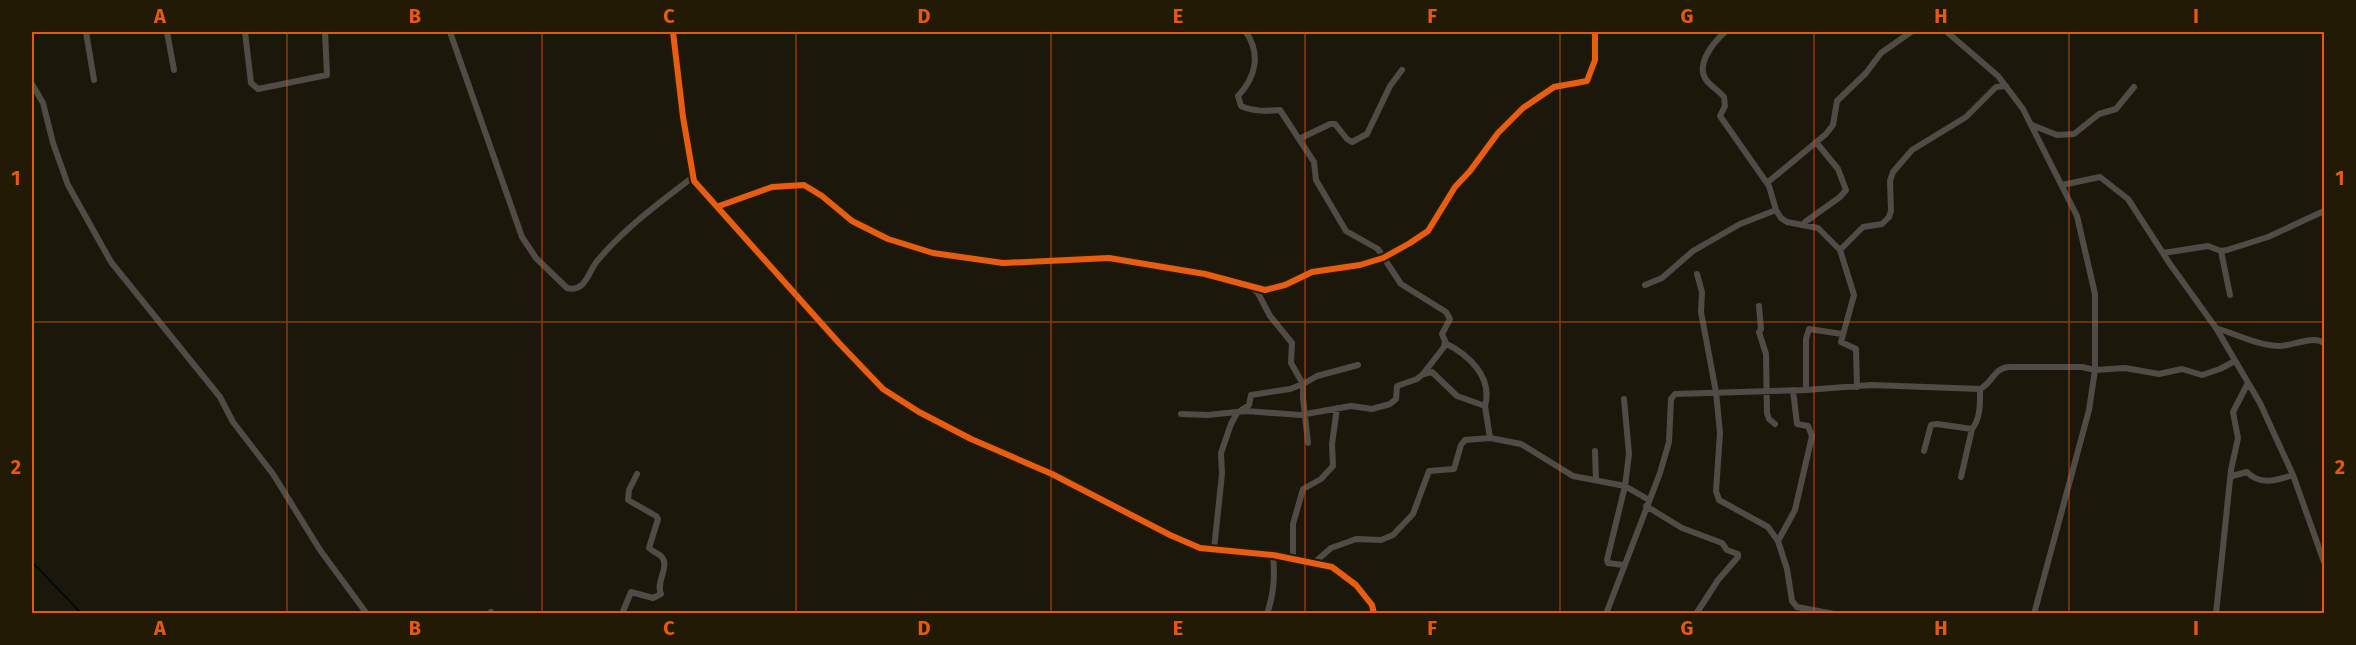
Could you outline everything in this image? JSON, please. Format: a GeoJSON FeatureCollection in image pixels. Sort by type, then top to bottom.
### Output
{"type":"FeatureCollection","features":[{"type":"Feature","properties":{"kind":"street"},"geometry":{"type":"LineString","coordinates":[[86,32],[94,80]]}},
{"type":"Feature","properties":{"kind":"street"},"geometry":{"type":"LineString","coordinates":[[167,32],[174,70]]}},
{"type":"Feature","properties":{"kind":"street"},"geometry":{"type":"LineString","coordinates":[[244,32],[251,83],[258,89],[327,75],[325,32]]}},
{"type":"Feature","properties":{"kind":"street"},"geometry":{"type":"LineString","coordinates":[[450,32],[522,237],[536,258],[567,288],[574,290],[580,288],[590,269],[614,243],[693,177]]}},
{"type":"Feature","properties":{"kind":"street"},"geometry":{"type":"LineString","coordinates":[[674,32],[680,95],[693,177],[700,189],[719,206],[839,343],[889,393],[971,439],[1052,474],[1200,548],[1273,555],[1332,567],[1345,574],[1365,596],[1374,614]]}},
{"type":"Feature","properties":{"kind":"street"},"geometry":{"type":"LineString","coordinates":[[1246,32],[1253,43],[1254,66],[1246,87],[1238,96],[1241,106],[1249,110],[1280,110],[1314,162],[1316,180],[1346,231],[1378,249],[1401,284],[1446,312],[1450,318],[1442,334],[1445,343],[1465,355],[1481,374],[1486,388],[1485,406],[1490,438]]}},
{"type":"Feature","properties":{"kind":"street"},"geometry":{"type":"LineString","coordinates":[[719,206],[772,188],[804,185],[822,196],[852,221],[888,239],[933,253],[1003,263],[1109,258],[1205,274],[1264,290],[1285,285],[1312,272],[1360,265],[1383,258],[1428,231],[1462,177],[1470,171],[1498,133],[1522,108],[1554,87],[1587,81],[1595,60],[1595,32]]}},
{"type":"Feature","properties":{"kind":"street"},"geometry":{"type":"LineString","coordinates":[[1725,32],[1708,51],[1704,74],[1708,83],[1724,97],[1725,106],[1720,116],[1767,183],[1780,218],[1787,222],[1818,228],[1840,250],[1854,295],[1840,342],[1856,349],[1857,387]]}},
{"type":"Feature","properties":{"kind":"street"},"geometry":{"type":"LineString","coordinates":[[1767,183],[1833,125],[1837,101],[1866,74],[1881,53],[1911,32]]}},
{"type":"Feature","properties":{"kind":"street"},"geometry":{"type":"LineString","coordinates":[[1947,32],[1998,76],[2023,108],[2077,216],[2095,294],[2095,370],[2081,445],[2034,614]]}},
{"type":"Feature","properties":{"kind":"street"},"geometry":{"type":"LineString","coordinates":[[1299,139],[1330,124],[1335,124],[1352,142],[1367,134],[1390,86],[1402,70]]}},
{"type":"Feature","properties":{"kind":"street"},"geometry":{"type":"LineString","coordinates":[[32,84],[43,104],[68,185],[116,271],[173,337],[220,397],[233,422],[273,474],[320,550],[367,614]]}},
{"type":"Feature","properties":{"kind":"street"},"geometry":{"type":"LineString","coordinates":[[1840,250],[1863,227],[1882,224],[1889,218],[1891,211],[1890,181],[1893,172],[1912,150],[1966,117],[1996,87],[2006,86]]}},
{"type":"Feature","properties":{"kind":"street"},"geometry":{"type":"LineString","coordinates":[[2031,124],[2057,135],[2074,134],[2099,114],[2116,109],[2134,87]]}},
{"type":"Feature","properties":{"kind":"street"},"geometry":{"type":"LineString","coordinates":[[1805,225],[1805,222],[1840,197],[1846,190],[1838,169],[1816,142]]}},
{"type":"Feature","properties":{"kind":"street"},"geometry":{"type":"LineString","coordinates":[[2062,184],[2094,177],[2103,178],[2128,199],[2216,328],[2260,403],[2293,476],[2325,562]]}},
{"type":"Feature","properties":{"kind":"street"},"geometry":{"type":"LineString","coordinates":[[1645,285],[1662,278],[1693,251],[1740,224],[1776,210]]}},
{"type":"Feature","properties":{"kind":"street"},"geometry":{"type":"LineString","coordinates":[[2163,253],[2208,246],[2221,251],[2255,242],[2314,214],[2325,212]]}},
{"type":"Feature","properties":{"kind":"street"},"geometry":{"type":"LineString","coordinates":[[2221,251],[2230,295]]}},
{"type":"Feature","properties":{"kind":"street"},"geometry":{"type":"LineString","coordinates":[[1697,274],[1702,292],[1701,312],[1716,392],[1720,433],[1716,491],[1719,500],[1768,527],[1778,541],[1787,569],[1792,601],[1797,607],[1834,614]]}},
{"type":"Feature","properties":{"kind":"street"},"geometry":{"type":"LineString","coordinates":[[1251,286],[1258,293],[1270,316],[1290,339],[1291,363],[1303,384],[1308,443]]}},
{"type":"Feature","properties":{"kind":"street"},"geometry":{"type":"LineString","coordinates":[[1759,306],[1761,329],[1759,332],[1766,354],[1765,391],[1769,419],[1775,424]]}},
{"type":"Feature","properties":{"kind":"street"},"geometry":{"type":"LineString","coordinates":[[2216,328],[2268,345],[2293,345],[2312,340],[2325,343]]}},
{"type":"Feature","properties":{"kind":"street"},"geometry":{"type":"LineString","coordinates":[[1806,390],[1806,339],[1809,329],[1842,334]]}},
{"type":"Feature","properties":{"kind":"street"},"geometry":{"type":"LineString","coordinates":[[1181,414],[1208,415],[1246,411],[1304,414],[1351,406],[1372,409],[1390,404],[1396,399],[1396,386],[1417,379],[1423,374],[1445,343]]}},
{"type":"Feature","properties":{"kind":"street"},"geometry":{"type":"LineString","coordinates":[[1606,614],[1660,473],[1669,441],[1671,399],[1675,394],[1806,390],[1870,385],[1980,388],[1988,384],[1996,371],[2001,368],[2082,367],[2095,370],[2125,368],[2159,374],[2182,369],[2202,375],[2235,361]]}},
{"type":"Feature","properties":{"kind":"street"},"geometry":{"type":"LineString","coordinates":[[1214,549],[1222,474],[1221,453],[1231,424],[1237,413],[1249,405],[1251,395],[1290,389],[1317,376],[1358,365]]}},
{"type":"Feature","properties":{"kind":"street"},"geometry":{"type":"LineString","coordinates":[[1423,374],[1432,372],[1461,398],[1485,406]]}},
{"type":"Feature","properties":{"kind":"street"},"geometry":{"type":"LineString","coordinates":[[2216,614],[2234,453],[2238,438],[2233,412],[2248,383]]}},
{"type":"Feature","properties":{"kind":"street"},"geometry":{"type":"LineString","coordinates":[[1961,477],[1972,429],[1976,425],[1980,405],[1980,388]]}},
{"type":"Feature","properties":{"kind":"street"},"geometry":{"type":"LineString","coordinates":[[1778,541],[1795,510],[1812,436],[1808,426],[1797,424],[1793,390]]}},
{"type":"Feature","properties":{"kind":"street"},"geometry":{"type":"LineString","coordinates":[[1623,565],[1608,563],[1606,560],[1625,486],[1629,454],[1624,399]]}},
{"type":"Feature","properties":{"kind":"street"},"geometry":{"type":"LineString","coordinates":[[1293,559],[1293,524],[1303,489],[1321,479],[1333,466],[1332,444],[1337,408]]}},
{"type":"Feature","properties":{"kind":"street"},"geometry":{"type":"LineString","coordinates":[[1923,451],[1931,425],[1972,429]]}},
{"type":"Feature","properties":{"kind":"street"},"geometry":{"type":"LineString","coordinates":[[1315,562],[1331,548],[1356,539],[1381,540],[1393,535],[1413,514],[1429,471],[1454,469],[1461,445],[1465,440],[1490,438],[1521,444],[1573,476],[1625,486],[1682,528],[1722,543],[1727,550],[1738,554],[1696,614]]}},
{"type":"Feature","properties":{"kind":"street"},"geometry":{"type":"LineString","coordinates":[[1595,451],[1596,480]]}},
{"type":"Feature","properties":{"kind":"street"},"geometry":{"type":"LineString","coordinates":[[2232,476],[2247,472],[2259,480],[2271,481],[2293,476]]}},
{"type":"Feature","properties":{"kind":"street"},"geometry":{"type":"LineString","coordinates":[[622,614],[631,592],[653,598],[661,594],[659,590],[664,566],[660,556],[649,548],[657,525],[656,516],[628,500],[629,490],[637,474]]}},
{"type":"Feature","properties":{"kind":"street"},"geometry":{"type":"LineString","coordinates":[[1267,614],[1274,586],[1273,555]]}},
{"type":"Feature","properties":{"kind":"waterway"},"geometry":{"type":"LineString","coordinates":[[32,562],[82,614]]}},
{"type":"Feature","properties":{"kind":"cycle path"},"geometry":{"type":"LineString","coordinates":[[673,32],[683,117],[694,181],[883,389],[919,412],[971,439],[1052,474],[1200,548],[1273,555],[1332,567],[1356,585],[1372,605],[1374,614]]}},
{"type":"Feature","properties":{"kind":"cycle path"},"geometry":{"type":"LineString","coordinates":[[719,206],[772,187],[804,185],[822,196],[852,221],[888,239],[933,253],[1003,263],[1109,258],[1205,274],[1265,290],[1285,285],[1312,272],[1360,265],[1383,258],[1428,231],[1455,187],[1498,133],[1523,108],[1554,87],[1587,81],[1595,60],[1595,32]]}}]}
